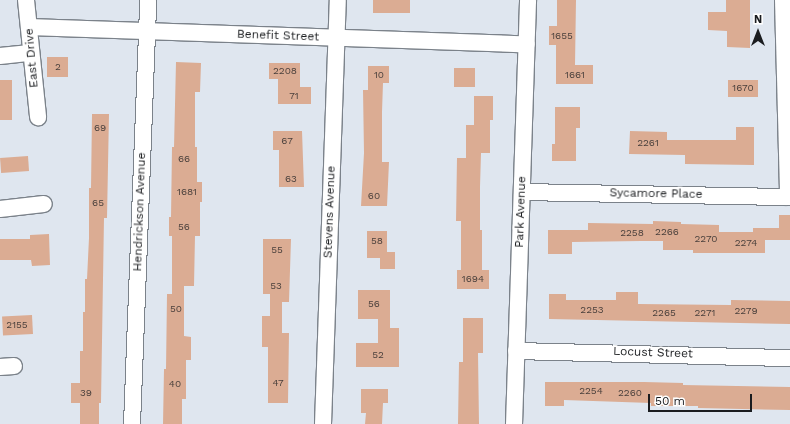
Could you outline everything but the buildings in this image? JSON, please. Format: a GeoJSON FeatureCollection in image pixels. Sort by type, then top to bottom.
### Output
{"type":"FeatureCollection","features":[{"type":"Feature","properties":{"kind":"street","name":"East Drive"},"geometry":{"type":"LineString","coordinates":[[26,0],[30,53],[38,116]]}},
{"type":"Feature","properties":{"kind":"street","name":"Hendrickson Avenue"},"geometry":{"type":"LineString","coordinates":[[132,424],[148,0]]}},
{"type":"Feature","properties":{"kind":"street","name":"Stevens Avenue"},"geometry":{"type":"LineString","coordinates":[[323,424],[338,0]]}},
{"type":"Feature","properties":{"kind":"street","name":"Park Avenue"},"geometry":{"type":"LineString","coordinates":[[514,424],[528,0]]}},
{"type":"Feature","properties":{"kind":"street"},"geometry":{"type":"LineString","coordinates":[[783,0],[787,50],[789,197]]}},
{"type":"Feature","properties":{"kind":"street","name":"Benefit Street"},"geometry":{"type":"LineString","coordinates":[[29,27],[527,44]]}},
{"type":"Feature","properties":{"kind":"street"},"geometry":{"type":"LineString","coordinates":[[0,56],[30,53]]}},
{"type":"Feature","properties":{"kind":"street","name":"Sycamore Place"},"geometry":{"type":"LineString","coordinates":[[522,192],[789,197]]}},
{"type":"Feature","properties":{"kind":"street"},"geometry":{"type":"LineString","coordinates":[[0,209],[44,204]]}},
{"type":"Feature","properties":{"kind":"street","name":"Locust Street"},"geometry":{"type":"LineString","coordinates":[[516,351],[585,351],[790,358]]}}]}
